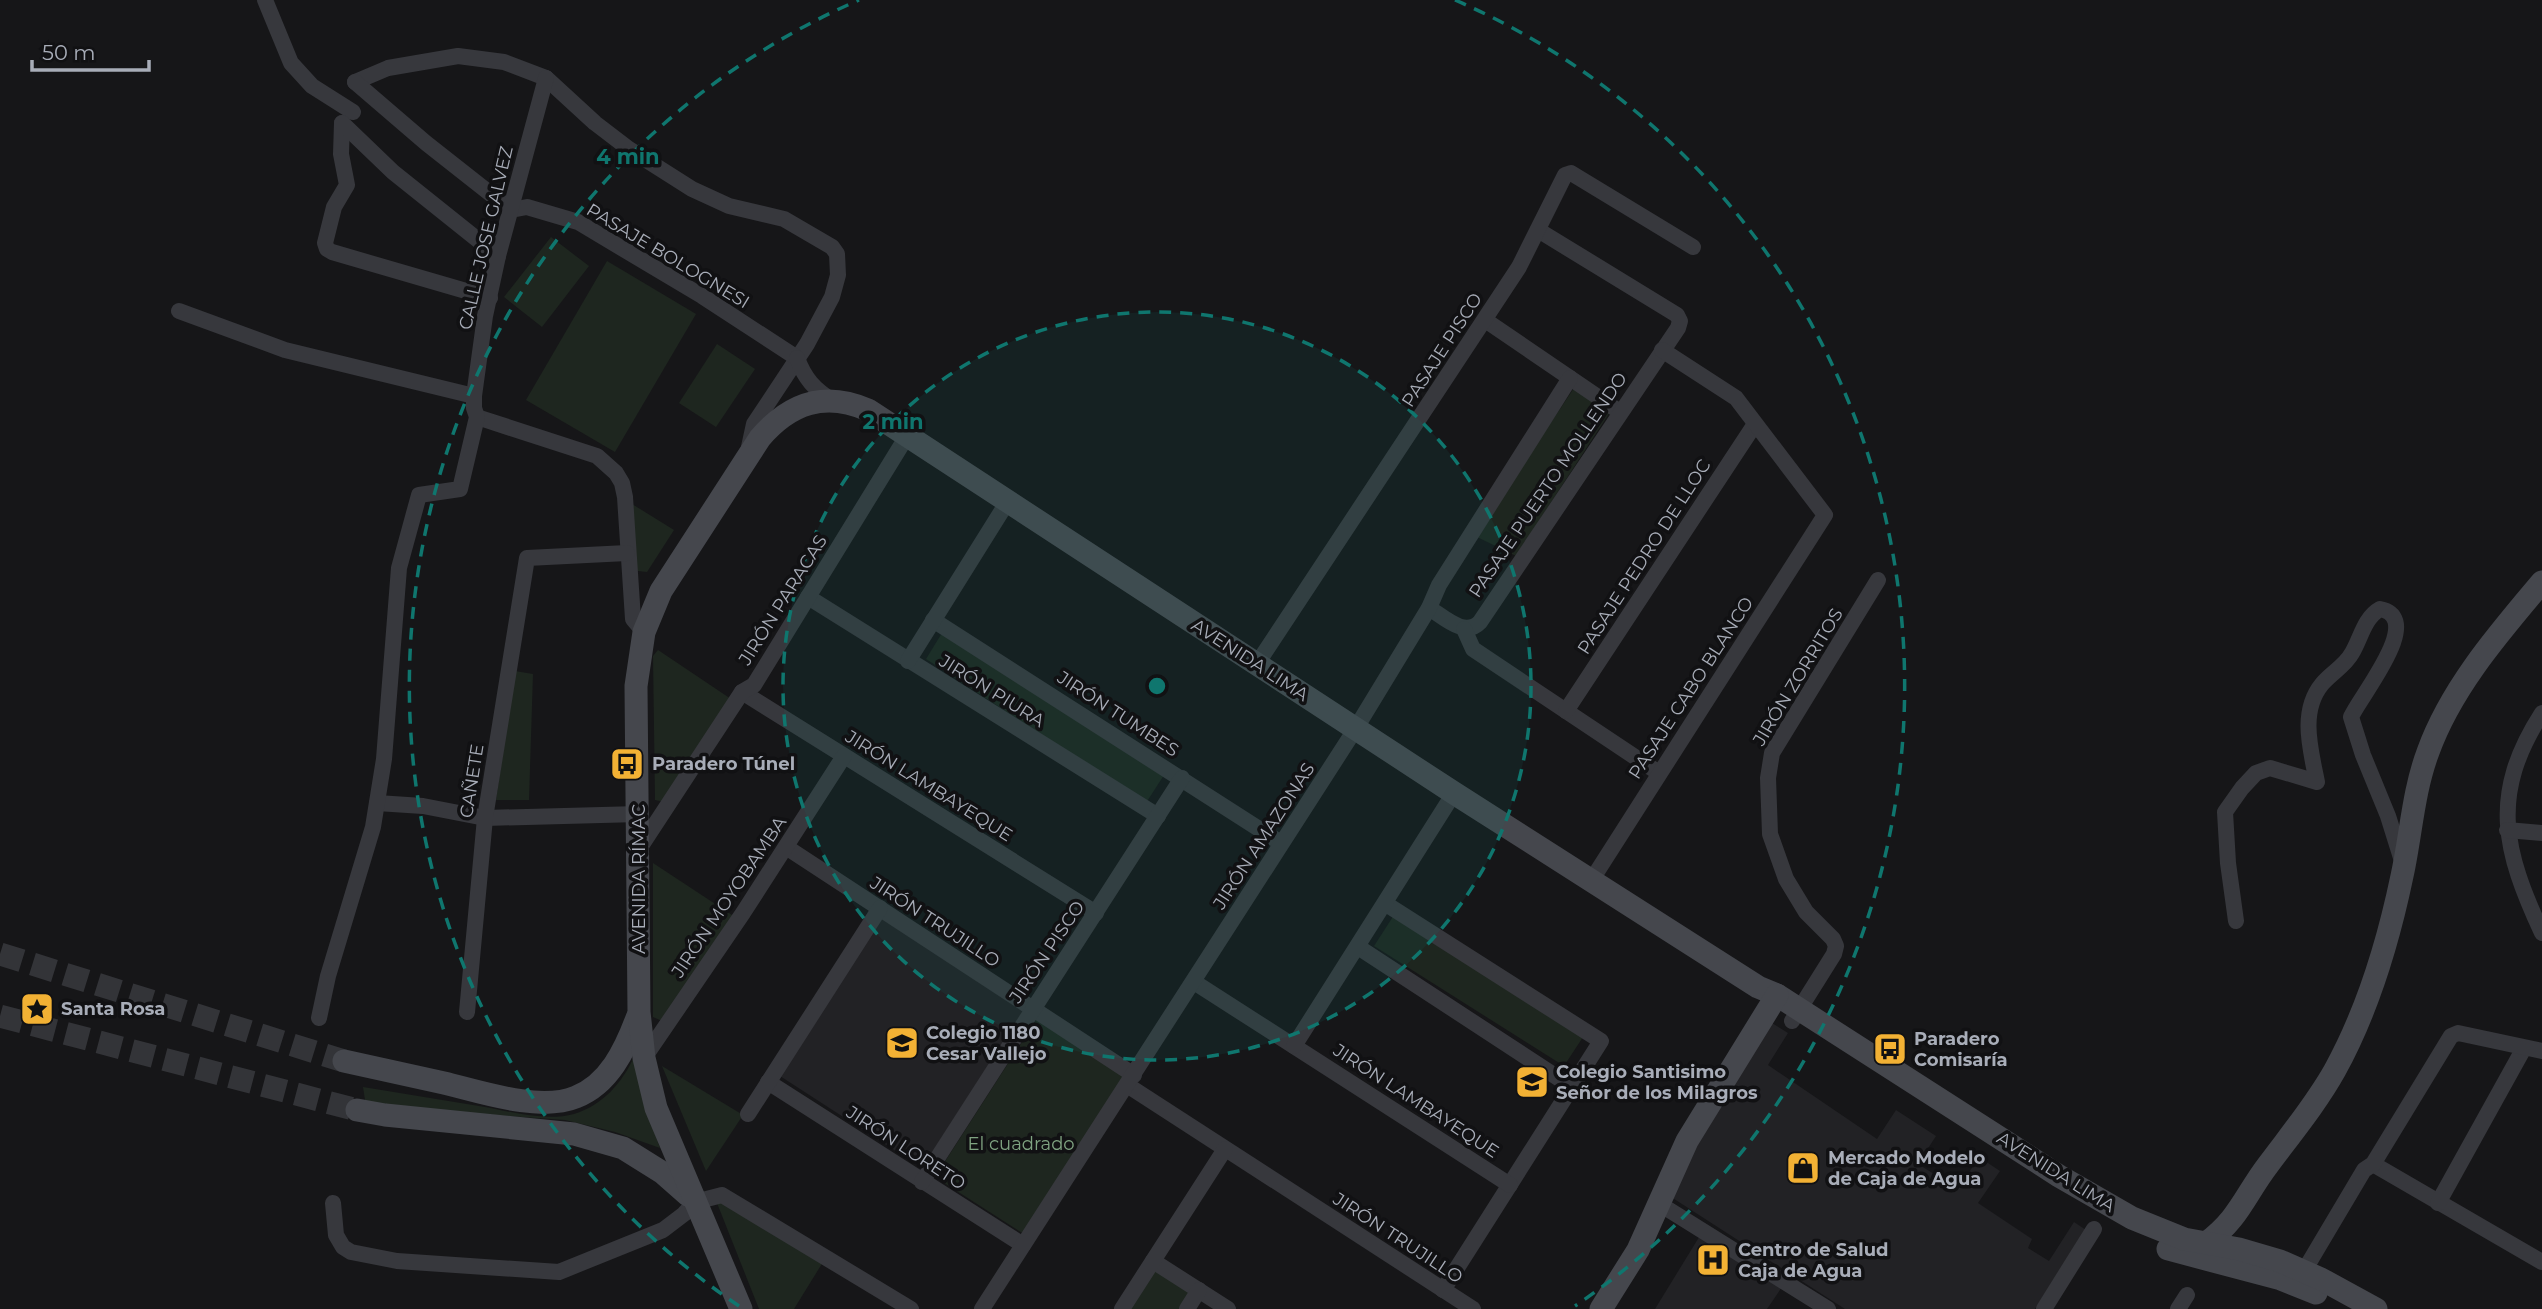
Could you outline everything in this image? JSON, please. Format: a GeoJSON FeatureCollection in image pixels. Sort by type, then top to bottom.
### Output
{"type":"FeatureCollection","features":[{"type":"Feature","properties":{"kind":"main road","name":"AVENIDA LIMA"},"geometry":{"type":"LineString","coordinates":[[746,460],[774,421],[800,406],[817,401],[833,401],[850,402],[868,410],[1796,1015],[2084,1208],[2125,1231],[2186,1255],[2304,1271],[2376,1309]]}},
{"type":"Feature","properties":{"kind":"main road","name":"AVENIDA RÍMAC"},"geometry":{"type":"LineString","coordinates":[[741,1309],[656,1108],[644,1058],[639,1012],[636,686],[644,632],[661,592],[746,460]]}},
{"type":"Feature","properties":{"kind":"main road"},"geometry":{"type":"LineString","coordinates":[[2206,1243],[2231,1222],[2242,1208],[2265,1169],[2319,1096],[2346,1047],[2380,963],[2404,866],[2420,775],[2440,723],[2474,668],[2542,582]]}},
{"type":"Feature","properties":{"kind":"main road"},"geometry":{"type":"LineString","coordinates":[[1601,1309],[1638,1250],[1686,1141],[1768,997]]}},
{"type":"Feature","properties":{"kind":"main road"},"geometry":{"type":"LineString","coordinates":[[344,1061],[516,1100],[554,1101],[574,1098],[595,1086],[619,1059],[639,1012]]}},
{"type":"Feature","properties":{"kind":"main road","name":"AVENIDA LIMA"},"geometry":{"type":"LineString","coordinates":[[1796,1015],[2096,1199],[2158,1230],[2206,1243],[2260,1264],[2346,1309]]}},
{"type":"Feature","properties":{"kind":"main road"},"geometry":{"type":"LineString","coordinates":[[357,1110],[574,1134],[632,1153],[663,1173],[695,1202]]}},
{"type":"Feature","properties":{"kind":"main road"},"geometry":{"type":"LineString","coordinates":[[2242,1208],[2260,1264]]}},
{"type":"Feature","properties":{"kind":"street"},"geometry":{"type":"LineString","coordinates":[[265,0],[291,63],[347,117],[393,172],[498,256]]}},
{"type":"Feature","properties":{"kind":"street"},"geometry":{"type":"LineString","coordinates":[[355,82],[388,68],[458,56],[504,62],[546,78],[595,123],[629,149],[692,189],[729,206],[784,219],[821,238],[832,247],[837,254],[838,275],[832,297],[797,358],[754,424],[746,460]]}},
{"type":"Feature","properties":{"kind":"street","name":"CALLE JOSE GALVEZ"},"geometry":{"type":"LineString","coordinates":[[377,803],[384,759],[399,568],[419,495],[460,489],[477,417],[474,396],[489,298],[546,78]]}},
{"type":"Feature","properties":{"kind":"street"},"geometry":{"type":"LineString","coordinates":[[355,82],[341,154],[347,185],[334,207],[325,243],[327,249],[489,298]]}},
{"type":"Feature","properties":{"kind":"street"},"geometry":{"type":"LineString","coordinates":[[355,82],[426,143],[511,210]]}},
{"type":"Feature","properties":{"kind":"street","name":"PASAJE PISCO"},"geometry":{"type":"LineString","coordinates":[[1257,664],[1519,267],[1565,175],[1571,173],[1693,247]]}},
{"type":"Feature","properties":{"kind":"street","name":"PASAJE BOLOGNESI"},"geometry":{"type":"LineString","coordinates":[[511,210],[527,207],[578,222],[797,358]]}},
{"type":"Feature","properties":{"kind":"street","name":"PASAJE PUERTO MOLLENDO"},"geometry":{"type":"LineString","coordinates":[[1464,629],[1480,622],[1680,321],[1677,315],[1538,230]]}},
{"type":"Feature","properties":{"kind":"street"},"geometry":{"type":"LineString","coordinates":[[179,311],[285,350],[474,396]]}},
{"type":"Feature","properties":{"kind":"street"},"geometry":{"type":"LineString","coordinates":[[1485,320],[1620,412]]}},
{"type":"Feature","properties":{"kind":"street"},"geometry":{"type":"LineString","coordinates":[[1662,350],[1737,398],[1755,424]]}},
{"type":"Feature","properties":{"kind":"street"},"geometry":{"type":"LineString","coordinates":[[797,358],[804,377],[816,390],[833,401]]}},
{"type":"Feature","properties":{"kind":"street","name":"JIRÓN AMAZONAS"},"geometry":{"type":"LineString","coordinates":[[982,1309],[1356,728],[1429,608],[1439,585],[1570,378]]}},
{"type":"Feature","properties":{"kind":"street"},"geometry":{"type":"LineString","coordinates":[[477,417],[597,456],[608,464],[622,483],[633,619],[644,632]]}},
{"type":"Feature","properties":{"kind":"street","name":"PASAJE CABO BLANCO"},"geometry":{"type":"LineString","coordinates":[[1591,881],[1825,515],[1755,424]]}},
{"type":"Feature","properties":{"kind":"street","name":"PASAJE PEDRO DE LLOC"},"geometry":{"type":"LineString","coordinates":[[1566,711],[1755,424]]}},
{"type":"Feature","properties":{"kind":"street","name":"JIRÓN PARACAS"},"geometry":{"type":"LineString","coordinates":[[639,849],[742,692],[754,685],[907,436]]}},
{"type":"Feature","properties":{"kind":"street"},"geometry":{"type":"LineString","coordinates":[[908,661],[1008,501]]}},
{"type":"Feature","properties":{"kind":"street","name":"CAÑETE"},"geometry":{"type":"LineString","coordinates":[[467,1012],[485,818],[527,558],[627,553]]}},
{"type":"Feature","properties":{"kind":"street","name":"JIRÓN ZORRITOS"},"geometry":{"type":"LineString","coordinates":[[1796,1015],[1834,954],[1836,946],[1833,939],[1806,912],[1786,879],[1770,834],[1769,765],[1772,753],[1878,580]]}},
{"type":"Feature","properties":{"kind":"street"},"geometry":{"type":"LineString","coordinates":[[630,583],[644,592],[661,592]]}},
{"type":"Feature","properties":{"kind":"street","name":"JIRÓN PIURA"},"geometry":{"type":"LineString","coordinates":[[808,597],[1158,816]]}},
{"type":"Feature","properties":{"kind":"street"},"geometry":{"type":"LineString","coordinates":[[1429,608],[1464,629],[1473,649],[1659,773]]}},
{"type":"Feature","properties":{"kind":"street"},"geometry":{"type":"LineString","coordinates":[[2236,921],[2228,863],[2225,812],[2256,774],[2270,768],[2317,782],[2308,738],[2310,708],[2319,688],[2351,656],[2370,617],[2380,609],[2389,611],[2395,617],[2396,631],[2387,658],[2351,717],[2404,866]]}},
{"type":"Feature","properties":{"kind":"street","name":"JIRÓN TUMBES"},"geometry":{"type":"LineString","coordinates":[[933,620],[1281,843]]}},
{"type":"Feature","properties":{"kind":"street","name":"JIRÓN LAMBAYEQUE"},"geometry":{"type":"LineString","coordinates":[[742,692],[1096,913]]}},
{"type":"Feature","properties":{"kind":"street"},"geometry":{"type":"LineString","coordinates":[[2542,713],[2529,735],[2515,771],[2507,806],[2507,830],[2523,893],[2542,933]]}},
{"type":"Feature","properties":{"kind":"street","name":"JIRÓN MOYOBAMBA"},"geometry":{"type":"LineString","coordinates":[[644,1058],[844,756]]}},
{"type":"Feature","properties":{"kind":"street","name":"JIRÓN PISCO"},"geometry":{"type":"LineString","coordinates":[[922,1182],[1182,778]]}},
{"type":"Feature","properties":{"kind":"street"},"geometry":{"type":"LineString","coordinates":[[1294,1046],[1454,793]]}},
{"type":"Feature","properties":{"kind":"street"},"geometry":{"type":"LineString","coordinates":[[319,1018],[328,976],[373,827],[377,803],[423,806],[485,818],[639,814]]}},
{"type":"Feature","properties":{"kind":"street"},"geometry":{"type":"LineString","coordinates":[[2507,830],[2542,833]]}},
{"type":"Feature","properties":{"kind":"street","name":"JIRÓN TRUJILLO"},"geometry":{"type":"LineString","coordinates":[[786,847],[1032,1009],[1226,1149],[1473,1309]]}},
{"type":"Feature","properties":{"kind":"street"},"geometry":{"type":"LineString","coordinates":[[1386,904],[1601,1041],[1443,1290]]}},
{"type":"Feature","properties":{"kind":"street"},"geometry":{"type":"LineString","coordinates":[[748,1114],[880,908]]}},
{"type":"Feature","properties":{"kind":"street"},"geometry":{"type":"LineString","coordinates":[[1358,947],[1573,1087]]}},
{"type":"Feature","properties":{"kind":"street","name":"JIRÓN LAMBAYEQUE"},"geometry":{"type":"LineString","coordinates":[[1194,982],[1510,1185]]}},
{"type":"Feature","properties":{"kind":"street"},"geometry":{"type":"LineString","coordinates":[[2304,1271],[2364,1170],[2373,1164],[2448,1040],[2458,1033],[2542,1051]]}},
{"type":"Feature","properties":{"kind":"street"},"geometry":{"type":"LineString","coordinates":[[2438,1203],[2524,1048]]}},
{"type":"Feature","properties":{"kind":"street","name":"JIRÓN LORETO"},"geometry":{"type":"LineString","coordinates":[[768,1082],[1023,1245]]}},
{"type":"Feature","properties":{"kind":"street"},"geometry":{"type":"LineString","coordinates":[[1122,1309],[1226,1149]]}},
{"type":"Feature","properties":{"kind":"street"},"geometry":{"type":"LineString","coordinates":[[2373,1164],[2542,1261]]}},
{"type":"Feature","properties":{"kind":"street"},"geometry":{"type":"LineString","coordinates":[[333,1203],[336,1235],[343,1247],[351,1252],[397,1261],[559,1272],[663,1230],[695,1202],[722,1195],[911,1309]]}},
{"type":"Feature","properties":{"kind":"street"},"geometry":{"type":"LineString","coordinates":[[1658,1203],[1828,1309]]}},
{"type":"Feature","properties":{"kind":"street"},"geometry":{"type":"LineString","coordinates":[[2044,1309],[2094,1229]]}},
{"type":"Feature","properties":{"kind":"street"},"geometry":{"type":"LineString","coordinates":[[1153,1261],[1228,1309]]}},
{"type":"Feature","properties":{"kind":"street"},"geometry":{"type":"LineString","coordinates":[[1186,1309],[1199,1290]]}},
{"type":"Feature","properties":{"kind":"shaded area","name":"Colegio 1180 Cesar Vallejo"},"geometry":{"type":"Polygon","coordinates":[[[882,917],[1024,1010],[922,1168],[780,1076],[882,917]]]}},
{"type":"Feature","properties":{"kind":"shaded area","name":"Mercado Modelo de Caja de Agua"},"geometry":{"type":"Polygon","coordinates":[[[1772,1023],[1788,1033],[1768,1065],[1877,1139],[1896,1110],[1936,1136],[1918,1164],[1958,1189],[1979,1157],[2000,1171],[1978,1203],[2032,1239],[2028,1248],[2049,1261],[2074,1222],[2086,1230],[2035,1309],[1845,1309],[1668,1195],[1708,1119],[1772,1023]]]}},
{"type":"Feature","properties":{"kind":"shaded area","name":"Centro de Salud Caja de Agua"},"geometry":{"type":"Polygon","coordinates":[[[1701,1234],[1782,1287],[1767,1309],[1655,1309],[1701,1234]]]}},
{"type":"Feature","properties":{"kind":"green space"},"geometry":{"type":"Polygon","coordinates":[[[551,237],[589,266],[542,327],[504,297],[551,237]]]}},
{"type":"Feature","properties":{"kind":"green space"},"geometry":{"type":"Polygon","coordinates":[[[607,261],[696,314],[615,452],[526,400],[607,261]]]}},
{"type":"Feature","properties":{"kind":"green space"},"geometry":{"type":"Polygon","coordinates":[[[717,344],[755,369],[716,427],[679,403],[717,344]]]}},
{"type":"Feature","properties":{"kind":"green space"},"geometry":{"type":"Polygon","coordinates":[[[1574,388],[1610,412],[1516,556],[1475,536],[1574,388]]]}},
{"type":"Feature","properties":{"kind":"green space"},"geometry":{"type":"Polygon","coordinates":[[[632,504],[674,530],[647,572],[635,568],[632,504]]]}},
{"type":"Feature","properties":{"kind":"green space"},"geometry":{"type":"Polygon","coordinates":[[[945,628],[1166,772],[1146,803],[926,659],[945,628]]]}},
{"type":"Feature","properties":{"kind":"green space"},"geometry":{"type":"Polygon","coordinates":[[[658,650],[731,699],[665,802],[655,800],[653,656],[658,650]]]}},
{"type":"Feature","properties":{"kind":"green space"},"geometry":{"type":"Polygon","coordinates":[[[515,671],[533,674],[529,800],[496,800],[515,671]]]}},
{"type":"Feature","properties":{"kind":"green space"},"geometry":{"type":"Polygon","coordinates":[[[653,863],[735,917],[662,1021],[653,1017],[653,863]]]}},
{"type":"Feature","properties":{"kind":"green space"},"geometry":{"type":"Polygon","coordinates":[[[1394,915],[1583,1037],[1564,1066],[1374,946],[1394,915]]]}},
{"type":"Feature","properties":{"kind":"green space","name":"El cuadrado"},"geometry":{"type":"Polygon","coordinates":[[[1038,1017],[1129,1077],[1027,1236],[935,1177],[1038,1017]]]}},
{"type":"Feature","properties":{"kind":"green space"},"geometry":{"type":"Polygon","coordinates":[[[634,1057],[642,1096],[660,1148],[615,1132],[565,1120],[366,1106],[363,1087],[527,1115],[563,1116],[584,1110],[603,1099],[624,1076],[634,1057]]]}},
{"type":"Feature","properties":{"kind":"green space"},"geometry":{"type":"Polygon","coordinates":[[[662,1066],[743,1115],[706,1171],[662,1066]]]}},
{"type":"Feature","properties":{"kind":"green space"},"geometry":{"type":"Polygon","coordinates":[[[717,1203],[731,1203],[823,1262],[794,1309],[759,1309],[717,1203]]]}},
{"type":"Feature","properties":{"kind":"green space"},"geometry":{"type":"Polygon","coordinates":[[[1156,1269],[1193,1292],[1182,1309],[1129,1309],[1156,1269]]]}},
{"type":"Feature","properties":{"kind":"tunnel"},"geometry":{"type":"LineString","coordinates":[[0,954],[344,1061]]}},
{"type":"Feature","properties":{"kind":"tunnel"},"geometry":{"type":"LineString","coordinates":[[0,1016],[357,1110]]}},
{"type":"Feature","properties":{"kind":"place","name":"Paradero Túnel"},"geometry":{"type":"Point","coordinates":[627,764]}},
{"type":"Feature","properties":{"kind":"place","name":"Santa Rosa"},"geometry":{"type":"Point","coordinates":[37,1009]}},
{"type":"Feature","properties":{"kind":"place","name":"Colegio 1180 Cesar Vallejo"},"geometry":{"type":"Point","coordinates":[902,1043]}},
{"type":"Feature","properties":{"kind":"place","name":"Paradero Comisaría"},"geometry":{"type":"Point","coordinates":[1890,1049]}},
{"type":"Feature","properties":{"kind":"place","name":"Colegio Santisimo Señor de los Milagros"},"geometry":{"type":"Point","coordinates":[1532,1082]}},
{"type":"Feature","properties":{"kind":"place","name":"Mercado Modelo de Caja de Agua"},"geometry":{"type":"Point","coordinates":[1803,1168]}},
{"type":"Feature","properties":{"kind":"place","name":"Centro de Salud Caja de Agua"},"geometry":{"type":"Point","coordinates":[1713,1260]}}]}
